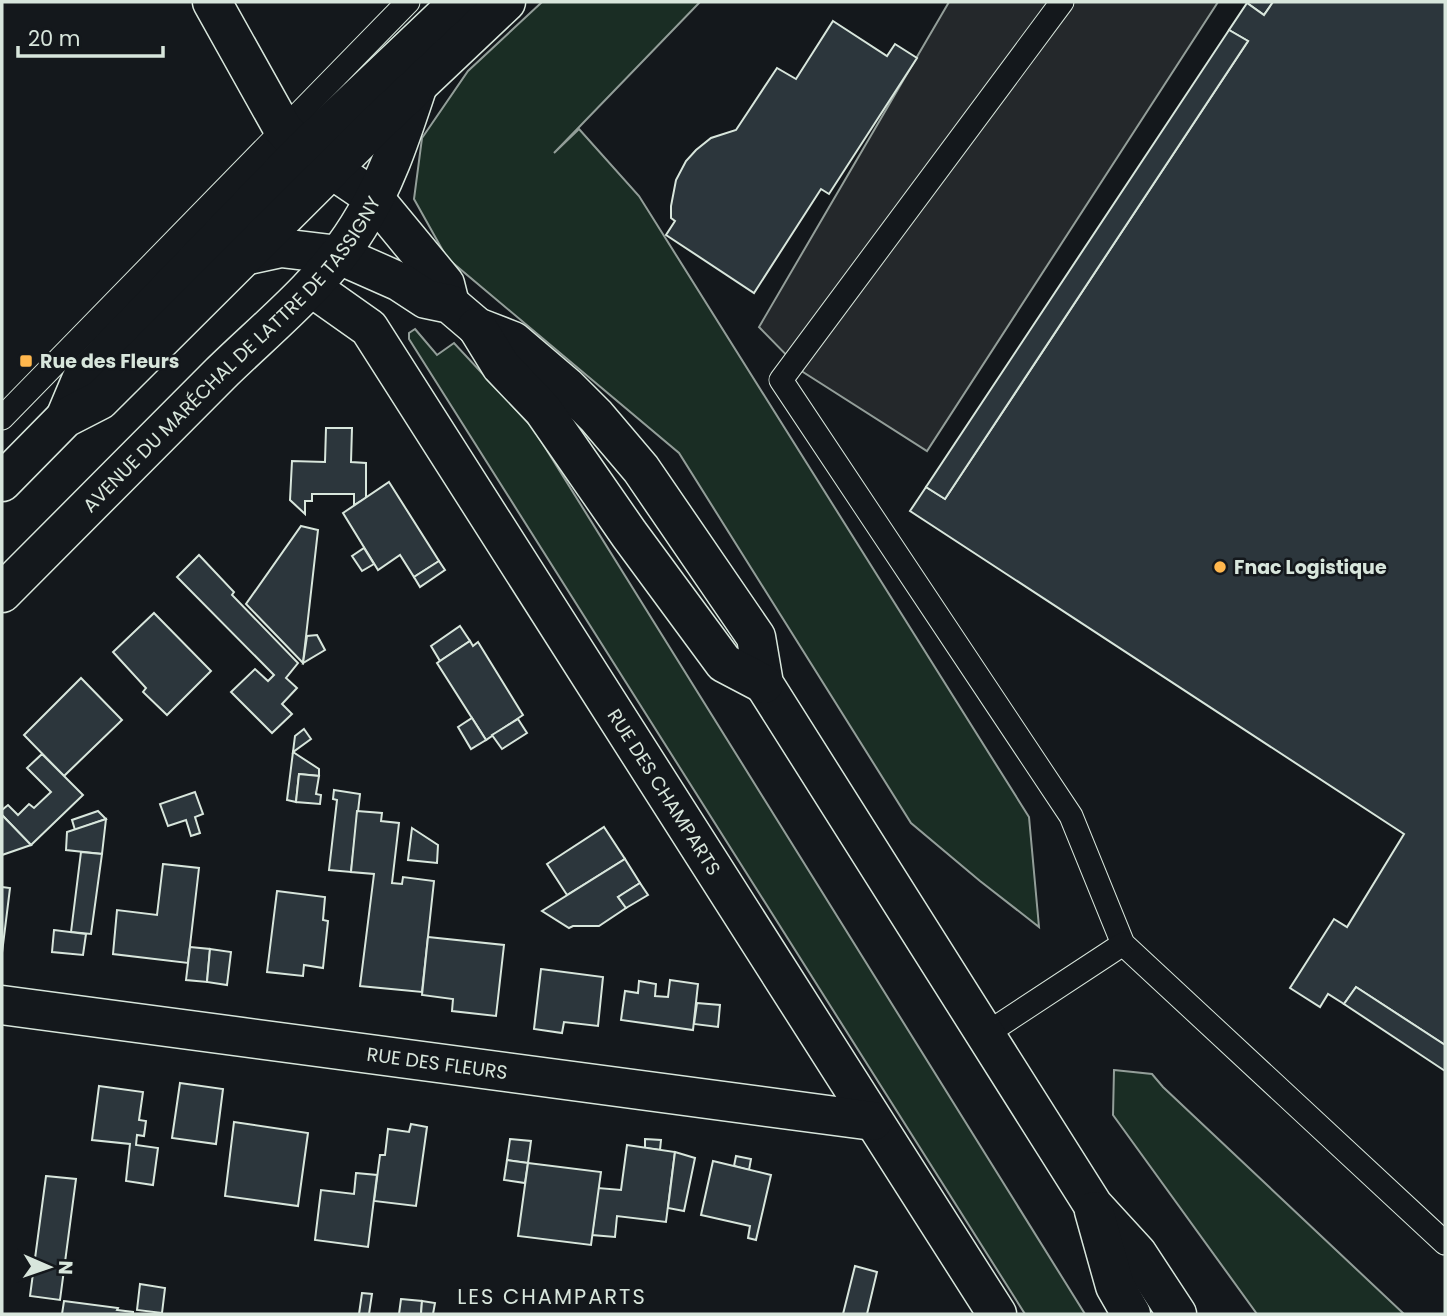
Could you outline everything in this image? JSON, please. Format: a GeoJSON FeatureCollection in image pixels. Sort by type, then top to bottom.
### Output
{"type":"FeatureCollection","features":[{"type":"Feature","properties":{"kind":"street"},"geometry":{"type":"LineString","coordinates":[[212,2],[306,150],[374,198],[445,284],[463,315]]}},
{"type":"Feature","properties":{"kind":"street","name":"AVENUE DU MARÉCHAL DE LATTRE DE TASSIGNY"},"geometry":{"type":"LineString","coordinates":[[65,418],[81,380],[306,150],[459,2]]}},
{"type":"Feature","properties":{"kind":"street","name":"AVENUE DU MARÉCHAL DE LATTRE DE TASSIGNY"},"geometry":{"type":"LineString","coordinates":[[2,482],[65,418],[100,400],[244,256],[306,150],[418,85],[506,2]]}},
{"type":"Feature","properties":{"kind":"street","name":"AVENUE DU MARÉCHAL DE LATTRE DE TASSIGNY"},"geometry":{"type":"LineString","coordinates":[[2,593],[213,381],[312,287],[339,255],[374,198],[397,146],[418,85]]}},
{"type":"Feature","properties":{"kind":"street"},"geometry":{"type":"LineString","coordinates":[[244,256],[281,248],[339,255],[400,282],[426,299],[513,341],[596,416],[641,469],[756,637],[764,684],[1093,1205],[1137,1252],[1177,1314]]}},
{"type":"Feature","properties":{"kind":"street","name":"RUE DES CHAMPARTS"},"geometry":{"type":"LineString","coordinates":[[312,287],[369,328],[997,1314]]}},
{"type":"Feature","properties":{"kind":"street","name":"RUE DES FLEURS"},"geometry":{"type":"LineString","coordinates":[[2,1005],[873,1121]]}},
{"type":"Feature","properties":{"kind":"street"},"geometry":{"type":"LineString","coordinates":[[1093,1205],[1115,1286],[1131,1314]]}},
{"type":"Feature","properties":{"kind":"lane"},"geometry":{"type":"LineString","coordinates":[[2,418],[306,150],[408,2]]}},
{"type":"Feature","properties":{"kind":"lane"},"geometry":{"type":"LineString","coordinates":[[1062,2],[781,380],[1071,816],[1123,944],[1445,1243]]}},
{"type":"Feature","properties":{"kind":"lane"},"geometry":{"type":"LineString","coordinates":[[986,1034],[1123,944]]}},
{"type":"Feature","properties":{"kind":"green space"},"geometry":{"type":"Polygon","coordinates":[[[542,2],[700,2],[554,153],[579,129],[639,196],[1029,817],[1039,927],[911,823],[679,453],[447,258],[414,199],[422,138],[468,71],[542,2]]]}},
{"type":"Feature","properties":{"kind":"green space"},"geometry":{"type":"Polygon","coordinates":[[[415,329],[437,355],[454,343],[533,428],[1085,1314],[1025,1314],[409,339],[409,333],[415,329]]]}},
{"type":"Feature","properties":{"kind":"green space"},"geometry":{"type":"Polygon","coordinates":[[[1114,1070],[1152,1074],[1404,1314],[1257,1314],[1113,1115],[1114,1070]]]}},
{"type":"Feature","properties":{"kind":"shaded area"},"geometry":{"type":"Polygon","coordinates":[[[949,2],[1218,2],[927,451],[803,372],[759,327],[949,2]]]}},
{"type":"Feature","properties":{"kind":"building"},"geometry":{"type":"Polygon","coordinates":[[[1273,2],[1264,15],[1247,3],[1273,2]]]}},
{"type":"Feature","properties":{"kind":"building","name":"Fnac Logistique"},"geometry":{"type":"Polygon","coordinates":[[[1273,2],[1445,2],[1445,1045],[1356,987],[1344,1004],[1328,994],[1320,1007],[1290,988],[1334,919],[1347,927],[1404,834],[910,511],[926,487],[945,499],[1248,41],[1229,30],[1247,3],[1264,15],[1273,2]]]}},
{"type":"Feature","properties":{"kind":"building"},"geometry":{"type":"Polygon","coordinates":[[[833,21],[887,56],[895,44],[917,58],[829,194],[821,189],[754,293],[666,235],[675,221],[671,218],[671,206],[676,180],[686,161],[696,150],[711,138],[736,130],[777,68],[796,79],[833,21]]]}},
{"type":"Feature","properties":{"kind":"building"},"geometry":{"type":"Polygon","coordinates":[[[1229,30],[1248,41],[945,499],[926,487],[1229,30]]]}},
{"type":"Feature","properties":{"kind":"building"},"geometry":{"type":"Polygon","coordinates":[[[326,428],[352,428],[351,462],[366,463],[366,498],[354,505],[354,494],[312,494],[312,501],[305,501],[305,514],[290,500],[292,461],[325,462],[326,428]]]}},
{"type":"Feature","properties":{"kind":"building"},"geometry":{"type":"Polygon","coordinates":[[[389,482],[439,561],[414,577],[400,555],[378,570],[343,513],[389,482]]]}},
{"type":"Feature","properties":{"kind":"building"},"geometry":{"type":"Polygon","coordinates":[[[301,526],[318,530],[303,663],[246,604],[301,526]]]}},
{"type":"Feature","properties":{"kind":"building"},"geometry":{"type":"Polygon","coordinates":[[[364,548],[374,564],[362,571],[352,556],[364,548]]]}},
{"type":"Feature","properties":{"kind":"building"},"geometry":{"type":"Polygon","coordinates":[[[199,555],[234,592],[232,595],[298,663],[286,678],[297,688],[282,704],[292,714],[272,733],[231,692],[255,669],[268,681],[274,675],[177,577],[199,555]]]}},
{"type":"Feature","properties":{"kind":"building"},"geometry":{"type":"Polygon","coordinates":[[[439,561],[445,570],[420,587],[414,577],[439,561]]]}},
{"type":"Feature","properties":{"kind":"building"},"geometry":{"type":"Polygon","coordinates":[[[154,613],[211,671],[167,715],[143,692],[146,688],[113,652],[154,613]]]}},
{"type":"Feature","properties":{"kind":"building"},"geometry":{"type":"Polygon","coordinates":[[[460,626],[470,641],[440,661],[431,646],[460,626]]]}},
{"type":"Feature","properties":{"kind":"building"},"geometry":{"type":"Polygon","coordinates":[[[317,635],[325,650],[303,663],[307,636],[317,635]]]}},
{"type":"Feature","properties":{"kind":"building"},"geometry":{"type":"Polygon","coordinates":[[[470,641],[473,646],[478,642],[523,715],[486,740],[437,663],[470,641]]]}},
{"type":"Feature","properties":{"kind":"building"},"geometry":{"type":"Polygon","coordinates":[[[81,678],[122,720],[64,776],[24,735],[81,678]]]}},
{"type":"Feature","properties":{"kind":"building"},"geometry":{"type":"Polygon","coordinates":[[[472,718],[486,740],[471,749],[458,727],[472,718]]]}},
{"type":"Feature","properties":{"kind":"building"},"geometry":{"type":"Polygon","coordinates":[[[518,719],[527,733],[502,749],[492,735],[518,719]]]}},
{"type":"Feature","properties":{"kind":"building"},"geometry":{"type":"Polygon","coordinates":[[[304,729],[311,739],[293,752],[295,736],[304,729]]]}},
{"type":"Feature","properties":{"kind":"building"},"geometry":{"type":"Polygon","coordinates":[[[293,752],[319,769],[319,776],[299,774],[296,802],[287,800],[293,752]]]}},
{"type":"Feature","properties":{"kind":"building"},"geometry":{"type":"Polygon","coordinates":[[[42,754],[83,795],[31,845],[2,815],[2,810],[8,805],[18,815],[29,804],[34,808],[51,792],[27,768],[42,754]]]}},
{"type":"Feature","properties":{"kind":"building"},"geometry":{"type":"Polygon","coordinates":[[[299,774],[319,776],[316,794],[321,795],[320,804],[296,802],[299,774]]]}},
{"type":"Feature","properties":{"kind":"building"},"geometry":{"type":"Polygon","coordinates":[[[334,790],[360,794],[351,872],[329,870],[337,800],[333,799],[334,790]]]}},
{"type":"Feature","properties":{"kind":"building"},"geometry":{"type":"Polygon","coordinates":[[[195,792],[203,814],[195,817],[200,833],[191,836],[186,820],[168,826],[160,804],[195,792]]]}},
{"type":"Feature","properties":{"kind":"building"},"geometry":{"type":"Polygon","coordinates":[[[98,811],[106,819],[75,830],[72,820],[98,811]]]}},
{"type":"Feature","properties":{"kind":"building"},"geometry":{"type":"Polygon","coordinates":[[[357,811],[382,813],[381,821],[399,823],[392,883],[402,884],[403,877],[434,881],[422,992],[360,986],[374,874],[351,872],[357,811]]]}},
{"type":"Feature","properties":{"kind":"building"},"geometry":{"type":"Polygon","coordinates":[[[2,815],[31,845],[2,855],[2,815]]]}},
{"type":"Feature","properties":{"kind":"building"},"geometry":{"type":"Polygon","coordinates":[[[106,819],[102,854],[66,850],[67,832],[106,819]]]}},
{"type":"Feature","properties":{"kind":"building"},"geometry":{"type":"Polygon","coordinates":[[[604,827],[625,859],[567,895],[547,864],[604,827]]]}},
{"type":"Feature","properties":{"kind":"building"},"geometry":{"type":"Polygon","coordinates":[[[412,828],[438,845],[437,863],[408,860],[412,828]]]}},
{"type":"Feature","properties":{"kind":"building"},"geometry":{"type":"Polygon","coordinates":[[[81,852],[102,854],[91,934],[71,932],[81,852]]]}},
{"type":"Feature","properties":{"kind":"building"},"geometry":{"type":"Polygon","coordinates":[[[625,859],[640,883],[618,897],[626,908],[599,926],[569,928],[542,911],[625,859]]]}},
{"type":"Feature","properties":{"kind":"building"},"geometry":{"type":"Polygon","coordinates":[[[163,864],[199,868],[188,963],[113,954],[117,910],[157,915],[163,864]]]}},
{"type":"Feature","properties":{"kind":"building"},"geometry":{"type":"Polygon","coordinates":[[[640,883],[648,895],[626,908],[618,897],[640,883]]]}},
{"type":"Feature","properties":{"kind":"building"},"geometry":{"type":"Polygon","coordinates":[[[2,887],[10,888],[2,953],[2,887]]]}},
{"type":"Feature","properties":{"kind":"building"},"geometry":{"type":"Polygon","coordinates":[[[277,891],[325,897],[323,920],[328,921],[323,968],[304,965],[303,976],[267,972],[277,891]]]}},
{"type":"Feature","properties":{"kind":"building"},"geometry":{"type":"Polygon","coordinates":[[[54,930],[86,934],[83,955],[52,952],[54,930]]]}},
{"type":"Feature","properties":{"kind":"building"},"geometry":{"type":"Polygon","coordinates":[[[428,937],[504,945],[496,1016],[452,1011],[453,999],[422,995],[428,937]]]}},
{"type":"Feature","properties":{"kind":"building"},"geometry":{"type":"Polygon","coordinates":[[[190,947],[210,949],[207,982],[186,980],[190,947]]]}},
{"type":"Feature","properties":{"kind":"building"},"geometry":{"type":"Polygon","coordinates":[[[210,949],[231,952],[227,985],[207,982],[210,949]]]}},
{"type":"Feature","properties":{"kind":"building"},"geometry":{"type":"Polygon","coordinates":[[[541,969],[603,977],[598,1026],[564,1022],[562,1033],[534,1029],[541,969]]]}},
{"type":"Feature","properties":{"kind":"building"},"geometry":{"type":"Polygon","coordinates":[[[670,980],[698,984],[693,1030],[621,1020],[625,991],[638,993],[639,981],[656,984],[655,996],[668,997],[670,980]]]}},
{"type":"Feature","properties":{"kind":"building"},"geometry":{"type":"Polygon","coordinates":[[[1356,987],[1445,1045],[1445,1071],[1344,1004],[1356,987]]]}},
{"type":"Feature","properties":{"kind":"building"},"geometry":{"type":"Polygon","coordinates":[[[697,1003],[720,1005],[718,1027],[694,1024],[697,1003]]]}},
{"type":"Feature","properties":{"kind":"building"},"geometry":{"type":"Polygon","coordinates":[[[180,1083],[223,1089],[216,1144],[172,1138],[180,1083]]]}},
{"type":"Feature","properties":{"kind":"building"},"geometry":{"type":"Polygon","coordinates":[[[99,1086],[143,1092],[139,1120],[146,1121],[144,1136],[137,1135],[136,1145],[158,1148],[153,1185],[126,1181],[130,1144],[92,1140],[99,1086]]]}},
{"type":"Feature","properties":{"kind":"building"},"geometry":{"type":"Polygon","coordinates":[[[234,1122],[308,1133],[298,1206],[225,1196],[234,1122]]]}},
{"type":"Feature","properties":{"kind":"building"},"geometry":{"type":"Polygon","coordinates":[[[411,1124],[427,1127],[416,1206],[374,1201],[380,1155],[385,1155],[388,1129],[409,1132],[411,1124]]]}},
{"type":"Feature","properties":{"kind":"building"},"geometry":{"type":"Polygon","coordinates":[[[510,1139],[531,1141],[528,1163],[507,1160],[510,1139]]]}},
{"type":"Feature","properties":{"kind":"building"},"geometry":{"type":"Polygon","coordinates":[[[645,1139],[661,1140],[660,1150],[645,1148],[645,1139]]]}},
{"type":"Feature","properties":{"kind":"building"},"geometry":{"type":"Polygon","coordinates":[[[627,1145],[675,1152],[666,1222],[617,1216],[615,1237],[592,1235],[598,1188],[621,1190],[627,1145]]]}},
{"type":"Feature","properties":{"kind":"building"},"geometry":{"type":"Polygon","coordinates":[[[675,1152],[695,1158],[684,1211],[668,1208],[675,1152]]]}},
{"type":"Feature","properties":{"kind":"building"},"geometry":{"type":"Polygon","coordinates":[[[736,1156],[751,1159],[749,1170],[734,1166],[736,1156]]]}},
{"type":"Feature","properties":{"kind":"building"},"geometry":{"type":"Polygon","coordinates":[[[507,1160],[528,1163],[525,1183],[504,1180],[507,1160]]]}},
{"type":"Feature","properties":{"kind":"building"},"geometry":{"type":"Polygon","coordinates":[[[713,1161],[771,1175],[756,1240],[748,1238],[750,1226],[701,1215],[713,1161]]]}},
{"type":"Feature","properties":{"kind":"building"},"geometry":{"type":"Polygon","coordinates":[[[528,1163],[601,1172],[591,1245],[518,1236],[528,1163]]]}},
{"type":"Feature","properties":{"kind":"building"},"geometry":{"type":"Polygon","coordinates":[[[356,1173],[377,1175],[368,1247],[315,1240],[321,1190],[354,1194],[356,1173]]]}},
{"type":"Feature","properties":{"kind":"building"},"geometry":{"type":"Polygon","coordinates":[[[46,1176],[76,1179],[60,1300],[30,1296],[46,1176]]]}},
{"type":"Feature","properties":{"kind":"building"},"geometry":{"type":"Polygon","coordinates":[[[855,1266],[877,1272],[867,1314],[843,1314],[855,1266]]]}},
{"type":"Feature","properties":{"kind":"building"},"geometry":{"type":"Polygon","coordinates":[[[140,1284],[165,1288],[162,1313],[137,1310],[140,1284]]]}},
{"type":"Feature","properties":{"kind":"building"},"geometry":{"type":"Polygon","coordinates":[[[362,1293],[372,1294],[369,1314],[359,1314],[362,1293]]]}},
{"type":"Feature","properties":{"kind":"building"},"geometry":{"type":"Polygon","coordinates":[[[401,1299],[422,1301],[421,1314],[399,1314],[401,1299]]]}},
{"type":"Feature","properties":{"kind":"building"},"geometry":{"type":"Polygon","coordinates":[[[64,1301],[118,1308],[117,1310],[133,1314],[62,1314],[64,1301]]]}},
{"type":"Feature","properties":{"kind":"building"},"geometry":{"type":"Polygon","coordinates":[[[422,1301],[435,1303],[433,1314],[421,1314],[422,1301]]]}},
{"type":"Feature","properties":{"kind":"place","name":"Rue des Fleurs"},"geometry":{"type":"Point","coordinates":[26,361]}},
{"type":"Feature","properties":{"kind":"place","name":"Fnac Logistique"},"geometry":{"type":"Point","coordinates":[1220,567]}},
{"type":"Feature","properties":{"kind":"district","name":"LES CHAMPARTS"},"geometry":{"type":"Point","coordinates":[552,1296]}}]}
